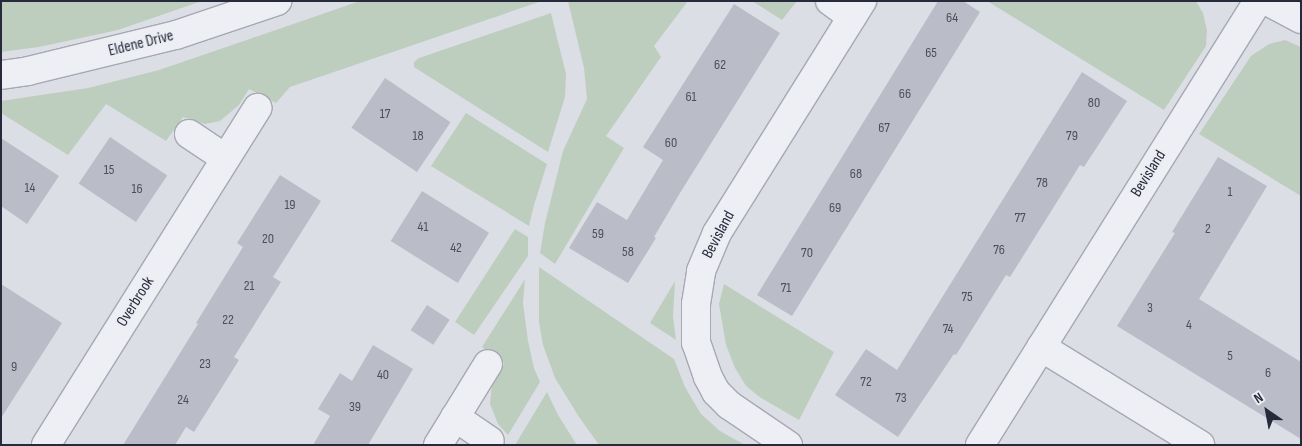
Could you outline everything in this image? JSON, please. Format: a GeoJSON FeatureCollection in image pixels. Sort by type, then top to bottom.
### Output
{"type":"FeatureCollection","features":[{"type":"Feature","properties":{"kind":"street","name":"Eldene Drive"},"geometry":{"type":"LineString","coordinates":[[1,75],[28,71],[176,35],[277,1]]}},
{"type":"Feature","properties":{"kind":"street","name":"Bevisland"},"geometry":{"type":"LineString","coordinates":[[788,445],[729,406],[716,392],[708,377],[696,343],[696,304],[701,272],[717,233],[857,9],[830,1]]}},
{"type":"Feature","properties":{"kind":"street","name":"Bevisland"},"geometry":{"type":"LineString","coordinates":[[980,445],[1258,1]]}},
{"type":"Feature","properties":{"kind":"street"},"geometry":{"type":"LineString","coordinates":[[1267,1],[1301,19]]}},
{"type":"Feature","properties":{"kind":"street","name":"Overbrook"},"geometry":{"type":"LineString","coordinates":[[46,445],[257,108]]}},
{"type":"Feature","properties":{"kind":"street"},"geometry":{"type":"LineString","coordinates":[[189,134],[225,158]]}},
{"type":"Feature","properties":{"kind":"street"},"geometry":{"type":"LineString","coordinates":[[1041,347],[1200,445]]}},
{"type":"Feature","properties":{"kind":"street"},"geometry":{"type":"LineString","coordinates":[[438,445],[488,364]]}},
{"type":"Feature","properties":{"kind":"street"},"geometry":{"type":"LineString","coordinates":[[455,417],[490,440]]}},
{"type":"Feature","properties":{"kind":"green space"},"geometry":{"type":"Polygon","coordinates":[[[1,1],[202,1],[118,30],[39,47],[1,52],[1,1]]]}},
{"type":"Feature","properties":{"kind":"green space"},"geometry":{"type":"Polygon","coordinates":[[[360,1],[542,1],[290,87],[276,103],[249,89],[239,105],[220,121],[205,124],[183,117],[166,141],[106,104],[68,155],[1,113],[1,101],[88,88],[159,70],[360,1]]]}},
{"type":"Feature","properties":{"kind":"green space"},"geometry":{"type":"Polygon","coordinates":[[[568,1],[688,1],[654,46],[661,57],[606,136],[624,148],[555,264],[540,253],[545,223],[563,151],[587,99],[584,68],[568,1]]]}},
{"type":"Feature","properties":{"kind":"green space"},"geometry":{"type":"Polygon","coordinates":[[[752,1],[797,1],[782,20],[752,1]]]}},
{"type":"Feature","properties":{"kind":"green space"},"geometry":{"type":"Polygon","coordinates":[[[987,1],[1196,1],[1203,13],[1207,30],[1206,46],[1164,110],[987,1]]]}},
{"type":"Feature","properties":{"kind":"green space"},"geometry":{"type":"Polygon","coordinates":[[[551,13],[566,74],[565,97],[548,152],[414,67],[414,62],[419,58],[551,13]]]}},
{"type":"Feature","properties":{"kind":"green space"},"geometry":{"type":"Polygon","coordinates":[[[1285,40],[1301,47],[1301,196],[1199,134],[1251,56],[1269,44],[1285,40]]]}},
{"type":"Feature","properties":{"kind":"green space"},"geometry":{"type":"Polygon","coordinates":[[[466,113],[547,164],[529,226],[431,166],[466,113]]]}},
{"type":"Feature","properties":{"kind":"green space"},"geometry":{"type":"Polygon","coordinates":[[[515,229],[528,237],[528,256],[474,335],[455,322],[515,229]]]}},
{"type":"Feature","properties":{"kind":"green space"},"geometry":{"type":"Polygon","coordinates":[[[539,267],[674,359],[685,387],[701,414],[720,431],[745,445],[599,445],[555,378],[543,345],[539,322],[539,267]]]}},
{"type":"Feature","properties":{"kind":"green space"},"geometry":{"type":"Polygon","coordinates":[[[525,279],[523,303],[528,341],[534,368],[540,382],[508,435],[498,424],[490,404],[492,383],[504,363],[482,347],[525,279]]]}},
{"type":"Feature","properties":{"kind":"green space"},"geometry":{"type":"Polygon","coordinates":[[[675,281],[673,317],[676,340],[650,323],[675,281]]]}},
{"type":"Feature","properties":{"kind":"green space"},"geometry":{"type":"Polygon","coordinates":[[[724,284],[834,352],[799,420],[761,398],[746,386],[735,368],[726,345],[719,304],[724,284]]]}},
{"type":"Feature","properties":{"kind":"green space"},"geometry":{"type":"Polygon","coordinates":[[[547,392],[558,415],[577,445],[515,445],[547,392]]]}},
{"type":"Feature","properties":{"kind":"building"},"geometry":{"type":"Polygon","coordinates":[[[938,1],[963,1],[980,12],[792,316],[757,295],[938,1]]]}},
{"type":"Feature","properties":{"kind":"building"},"geometry":{"type":"Polygon","coordinates":[[[734,4],[780,33],[680,193],[654,237],[656,238],[628,283],[569,248],[597,202],[627,220],[663,160],[643,147],[734,4]]]}},
{"type":"Feature","properties":{"kind":"building"},"geometry":{"type":"Polygon","coordinates":[[[1082,72],[1127,101],[1084,167],[1080,165],[1010,277],[1006,275],[956,355],[954,354],[898,437],[835,395],[866,349],[897,370],[1082,72]]]}},
{"type":"Feature","properties":{"kind":"building"},"geometry":{"type":"Polygon","coordinates":[[[385,78],[450,122],[417,172],[351,128],[385,78]]]}},
{"type":"Feature","properties":{"kind":"building"},"geometry":{"type":"Polygon","coordinates":[[[110,137],[167,176],[136,222],[79,183],[110,137]]]}},
{"type":"Feature","properties":{"kind":"building"},"geometry":{"type":"Polygon","coordinates":[[[1,138],[59,176],[27,224],[1,206],[1,138]]]}},
{"type":"Feature","properties":{"kind":"building"},"geometry":{"type":"Polygon","coordinates":[[[1218,157],[1267,186],[1199,299],[1301,362],[1301,439],[1117,326],[1175,233],[1172,232],[1218,157]]]}},
{"type":"Feature","properties":{"kind":"building"},"geometry":{"type":"Polygon","coordinates":[[[280,175],[321,201],[273,277],[281,282],[234,357],[239,360],[194,432],[186,427],[175,445],[123,445],[243,247],[237,243],[280,175]]]}},
{"type":"Feature","properties":{"kind":"building"},"geometry":{"type":"Polygon","coordinates":[[[422,191],[489,233],[458,283],[391,241],[422,191]]]}},
{"type":"Feature","properties":{"kind":"building"},"geometry":{"type":"Polygon","coordinates":[[[1,284],[62,323],[1,418],[1,284]]]}},
{"type":"Feature","properties":{"kind":"building"},"geometry":{"type":"Polygon","coordinates":[[[427,305],[450,320],[433,345],[411,330],[427,305]]]}},
{"type":"Feature","properties":{"kind":"building"},"geometry":{"type":"Polygon","coordinates":[[[373,345],[413,369],[368,445],[313,445],[330,416],[318,409],[340,373],[352,381],[373,345]]]}}]}
